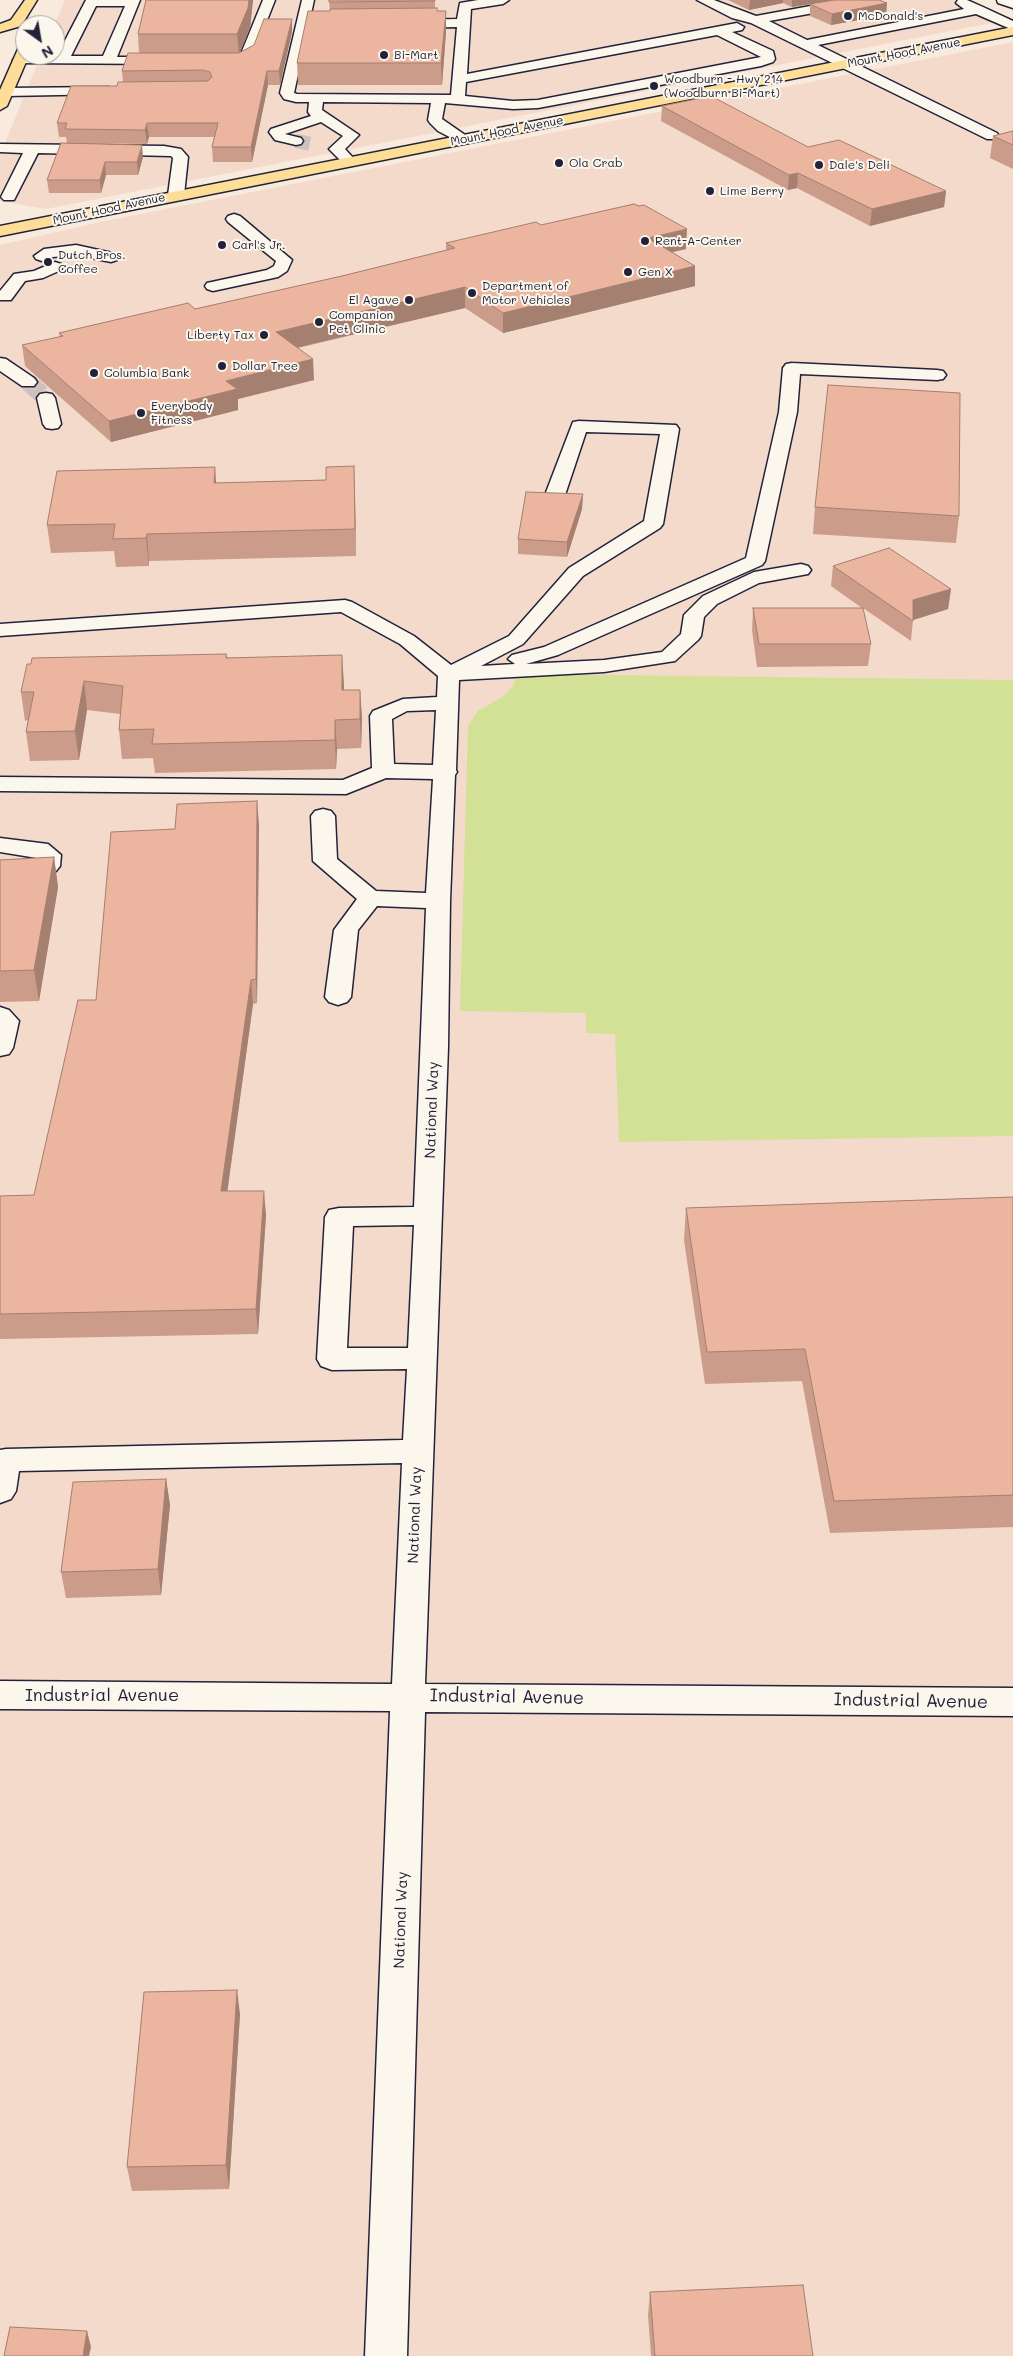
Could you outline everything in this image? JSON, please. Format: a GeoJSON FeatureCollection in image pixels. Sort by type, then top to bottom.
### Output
{"type":"FeatureCollection","features":[{"type":"Feature","properties":{"kind":"main road"},"geometry":{"type":"LineString","coordinates":[[25,15],[31,0]]}},
{"type":"Feature","properties":{"kind":"main road"},"geometry":{"type":"LineString","coordinates":[[0,28],[15,26]]}},
{"type":"Feature","properties":{"kind":"main road","name":"Mount Hood Avenue"},"geometry":{"type":"LineString","coordinates":[[0,223],[89,213],[1013,31]]}},
{"type":"Feature","properties":{"kind":"main road"},"geometry":{"type":"LineString","coordinates":[[0,106],[18,65]]}},
{"type":"Feature","properties":{"kind":"street"},"geometry":{"type":"LineString","coordinates":[[202,61],[240,61],[246,58],[268,0]]}},
{"type":"Feature","properties":{"kind":"street"},"geometry":{"type":"LineString","coordinates":[[308,0],[307,24],[287,93],[296,98],[457,99],[513,105],[538,104],[768,59],[768,54],[718,30]]}},
{"type":"Feature","properties":{"kind":"street"},"geometry":{"type":"LineString","coordinates":[[457,99],[465,3],[503,0]]}},
{"type":"Feature","properties":{"kind":"street"},"geometry":{"type":"LineString","coordinates":[[703,0],[731,13],[758,21],[992,136]]}},
{"type":"Feature","properties":{"kind":"street"},"geometry":{"type":"LineString","coordinates":[[460,79],[864,0]]}},
{"type":"Feature","properties":{"kind":"street"},"geometry":{"type":"LineString","coordinates":[[954,0],[1013,26]]}},
{"type":"Feature","properties":{"kind":"street"},"geometry":{"type":"LineString","coordinates":[[1002,0],[1013,4]]}},
{"type":"Feature","properties":{"kind":"street"},"geometry":{"type":"LineString","coordinates":[[65,54],[91,2],[133,1],[108,61]]}},
{"type":"Feature","properties":{"kind":"street"},"geometry":{"type":"LineString","coordinates":[[805,44],[978,10]]}},
{"type":"Feature","properties":{"kind":"street"},"geometry":{"type":"LineString","coordinates":[[787,14],[836,38]]}},
{"type":"Feature","properties":{"kind":"street"},"geometry":{"type":"LineString","coordinates":[[397,24],[464,23]]}},
{"type":"Feature","properties":{"kind":"street"},"geometry":{"type":"LineString","coordinates":[[65,60],[174,61]]}},
{"type":"Feature","properties":{"kind":"street"},"geometry":{"type":"LineString","coordinates":[[6,92],[125,91]]}},
{"type":"Feature","properties":{"kind":"street"},"geometry":{"type":"LineString","coordinates":[[317,98],[315,112],[352,135],[336,149]]}},
{"type":"Feature","properties":{"kind":"street"},"geometry":{"type":"LineString","coordinates":[[439,99],[435,120],[463,140]]}},
{"type":"Feature","properties":{"kind":"street"},"geometry":{"type":"LineString","coordinates":[[296,140],[280,137],[276,132],[322,117]]}},
{"type":"Feature","properties":{"kind":"street"},"geometry":{"type":"LineString","coordinates":[[318,145],[336,149],[350,162]]}},
{"type":"Feature","properties":{"kind":"street"},"geometry":{"type":"LineString","coordinates":[[0,148],[176,152],[181,157],[176,195]]}},
{"type":"Feature","properties":{"kind":"street"},"geometry":{"type":"LineString","coordinates":[[9,197],[32,149]]}},
{"type":"Feature","properties":{"kind":"street"},"geometry":{"type":"LineString","coordinates":[[213,286],[272,274],[281,268],[284,260],[234,219]]}},
{"type":"Feature","properties":{"kind":"street"},"geometry":{"type":"LineString","coordinates":[[5,296],[20,277],[37,275],[59,265],[73,258],[76,250]]}},
{"type":"Feature","properties":{"kind":"street"},"geometry":{"type":"LineString","coordinates":[[20,277],[17,268],[50,252],[76,250],[111,258]]}},
{"type":"Feature","properties":{"kind":"street"},"geometry":{"type":"LineString","coordinates":[[0,363],[28,382]]}},
{"type":"Feature","properties":{"kind":"street"},"geometry":{"type":"LineString","coordinates":[[449,674],[551,651],[755,561],[788,412],[792,368],[937,375]]}},
{"type":"Feature","properties":{"kind":"street"},"geometry":{"type":"LineString","coordinates":[[46,398],[52,424]]}},
{"type":"Feature","properties":{"kind":"street"},"geometry":{"type":"LineString","coordinates":[[449,674],[516,640],[576,572],[653,524],[670,429],[578,426],[555,495]]}},
{"type":"Feature","properties":{"kind":"street"},"geometry":{"type":"LineString","coordinates":[[0,630],[345,606],[407,640],[449,674],[604,666],[668,656],[691,636],[694,615],[710,600],[754,578],[801,570]]}},
{"type":"Feature","properties":{"kind":"street","name":"National Way"},"geometry":{"type":"LineString","coordinates":[[386,2356],[408,1696],[428,1216],[438,901],[446,772],[449,674]]}},
{"type":"Feature","properties":{"kind":"street"},"geometry":{"type":"LineString","coordinates":[[383,771],[381,716],[403,705],[448,703]]}},
{"type":"Feature","properties":{"kind":"street"},"geometry":{"type":"LineString","coordinates":[[0,784],[346,788],[383,771],[446,772]]}},
{"type":"Feature","properties":{"kind":"street"},"geometry":{"type":"LineString","coordinates":[[323,816],[325,862],[370,898],[438,901]]}},
{"type":"Feature","properties":{"kind":"street"},"geometry":{"type":"LineString","coordinates":[[0,846],[40,850],[49,855],[48,866],[32,877],[24,881],[0,881]]}},
{"type":"Feature","properties":{"kind":"street"},"geometry":{"type":"LineString","coordinates":[[338,997],[346,930],[370,898]]}},
{"type":"Feature","properties":{"kind":"street"},"geometry":{"type":"LineString","coordinates":[[0,1015],[6,1021],[0,1048]]}},
{"type":"Feature","properties":{"kind":"street"},"geometry":{"type":"LineString","coordinates":[[422,1358],[332,1359],[339,1216],[428,1216]]}},
{"type":"Feature","properties":{"kind":"street"},"geometry":{"type":"LineString","coordinates":[[0,1491],[6,1460],[418,1451]]}},
{"type":"Feature","properties":{"kind":"street","name":"Industrial Avenue"},"geometry":{"type":"LineString","coordinates":[[0,1695],[408,1696],[1013,1702]]}},
{"type":"Feature","properties":{"kind":"shaded area"},"geometry":{"type":"Polygon","coordinates":[[[65,0],[968,0],[1012,19],[46,209],[0,201],[0,155],[37,65],[65,65],[65,15],[58,15],[65,0]]]}},
{"type":"Feature","properties":{"kind":"shaded area"},"geometry":{"type":"Polygon","coordinates":[[[1013,42],[1013,2356],[0,2356],[0,245],[100,222],[1013,42]]]}},
{"type":"Feature","properties":{"kind":"green space"},"geometry":{"type":"Polygon","coordinates":[[[523,674],[1013,680],[1013,1136],[619,1142],[615,1034],[586,1033],[586,1013],[460,1011],[468,726],[478,711],[505,695],[513,686],[516,678],[523,674]]]}},
{"type":"Feature","properties":{"kind":"building"},"geometry":{"type":"Polygon","coordinates":[[[146,0],[249,0],[248,8],[237,34],[138,34],[146,0]]]}},
{"type":"Feature","properties":{"kind":"building"},"geometry":{"type":"Polygon","coordinates":[[[329,0],[435,0],[435,1],[329,2],[329,0]]]}},
{"type":"Feature","properties":{"kind":"building"},"geometry":{"type":"Polygon","coordinates":[[[834,0],[879,0],[887,3],[832,14],[810,4],[834,0]]]}},
{"type":"Feature","properties":{"kind":"building"},"geometry":{"type":"Polygon","coordinates":[[[437,8],[437,11],[446,11],[441,63],[297,63],[308,11],[437,8]]]}},
{"type":"Feature","properties":{"kind":"building"},"geometry":{"type":"Polygon","coordinates":[[[264,19],[292,19],[279,71],[267,71],[251,147],[212,147],[218,123],[147,123],[145,130],[65,129],[67,123],[57,123],[71,86],[117,86],[118,82],[208,81],[212,77],[210,72],[203,70],[122,71],[128,53],[239,53],[254,45],[264,19]]]}},
{"type":"Feature","properties":{"kind":"building"},"geometry":{"type":"Polygon","coordinates":[[[711,96],[808,147],[839,140],[946,191],[872,209],[798,173],[789,175],[662,106],[711,96]]]}},
{"type":"Feature","properties":{"kind":"building"},"geometry":{"type":"Polygon","coordinates":[[[1013,131],[1013,145],[993,136],[1013,131]]]}},
{"type":"Feature","properties":{"kind":"building"},"geometry":{"type":"Polygon","coordinates":[[[61,143],[142,145],[137,162],[105,162],[100,180],[47,180],[61,143]]]}},
{"type":"Feature","properties":{"kind":"building"},"geometry":{"type":"Polygon","coordinates":[[[634,204],[644,205],[687,229],[648,238],[695,266],[503,313],[465,287],[276,332],[313,359],[226,381],[237,389],[109,421],[22,345],[63,336],[59,333],[188,303],[195,309],[342,276],[455,248],[446,243],[536,222],[541,225],[634,204]]]}},
{"type":"Feature","properties":{"kind":"building"},"geometry":{"type":"Polygon","coordinates":[[[828,385],[960,393],[959,516],[815,507],[828,385]]]}},
{"type":"Feature","properties":{"kind":"building"},"geometry":{"type":"Polygon","coordinates":[[[354,466],[355,529],[147,534],[146,538],[113,539],[115,524],[47,525],[57,471],[215,467],[214,483],[326,480],[326,467],[354,466]]]}},
{"type":"Feature","properties":{"kind":"building"},"geometry":{"type":"Polygon","coordinates":[[[526,492],[583,494],[567,542],[518,539],[526,492]]]}},
{"type":"Feature","properties":{"kind":"building"},"geometry":{"type":"Polygon","coordinates":[[[889,548],[951,589],[913,600],[913,621],[833,566],[889,548]]]}},
{"type":"Feature","properties":{"kind":"building"},"geometry":{"type":"Polygon","coordinates":[[[753,608],[863,608],[871,644],[759,644],[753,608]]]}},
{"type":"Feature","properties":{"kind":"building"},"geometry":{"type":"Polygon","coordinates":[[[226,654],[226,658],[342,655],[342,690],[360,690],[360,719],[335,720],[335,740],[152,744],[154,729],[119,730],[123,686],[84,681],[75,731],[26,732],[34,692],[21,692],[27,664],[31,664],[32,658],[226,654]]]}},
{"type":"Feature","properties":{"kind":"building"},"geometry":{"type":"Polygon","coordinates":[[[257,801],[256,979],[251,980],[221,1191],[264,1191],[256,1309],[0,1314],[0,1196],[34,1195],[78,1000],[96,1000],[111,832],[175,829],[177,804],[257,801]]]}},
{"type":"Feature","properties":{"kind":"building"},"geometry":{"type":"Polygon","coordinates":[[[54,857],[34,970],[0,971],[0,860],[54,857]]]}},
{"type":"Feature","properties":{"kind":"building"},"geometry":{"type":"Polygon","coordinates":[[[1013,1197],[1013,1495],[834,1501],[805,1349],[707,1352],[686,1208],[1013,1197]]]}},
{"type":"Feature","properties":{"kind":"building"},"geometry":{"type":"Polygon","coordinates":[[[166,1479],[158,1569],[61,1572],[73,1482],[166,1479]]]}},
{"type":"Feature","properties":{"kind":"building"},"geometry":{"type":"Polygon","coordinates":[[[237,1990],[226,2165],[127,2167],[144,1992],[237,1990]]]}},
{"type":"Feature","properties":{"kind":"building"},"geometry":{"type":"Polygon","coordinates":[[[803,2285],[813,2356],[655,2356],[650,2292],[803,2285]]]}},
{"type":"Feature","properties":{"kind":"building"},"geometry":{"type":"Polygon","coordinates":[[[10,2327],[87,2331],[83,2356],[4,2356],[10,2327]]]}},
{"type":"Feature","properties":{"kind":"tunnel"},"geometry":{"type":"LineString","coordinates":[[296,141],[317,145]]}},
{"type":"Feature","properties":{"kind":"tunnel"},"geometry":{"type":"LineString","coordinates":[[28,382],[46,398]]}},
{"type":"Feature","properties":{"kind":"place","name":"McDonald's"},"geometry":{"type":"Point","coordinates":[848,16]}},
{"type":"Feature","properties":{"kind":"place","name":"Bi-Mart"},"geometry":{"type":"Point","coordinates":[384,55]}},
{"type":"Feature","properties":{"kind":"place","name":"Woodburn - Hwy 214 (Woodburn Bi-Mart)"},"geometry":{"type":"Point","coordinates":[654,86]}},
{"type":"Feature","properties":{"kind":"place","name":"Ola Crab"},"geometry":{"type":"Point","coordinates":[559,163]}},
{"type":"Feature","properties":{"kind":"place","name":"Dale's Deli"},"geometry":{"type":"Point","coordinates":[819,165]}},
{"type":"Feature","properties":{"kind":"place","name":"Lime Berry"},"geometry":{"type":"Point","coordinates":[710,191]}},
{"type":"Feature","properties":{"kind":"place","name":"Rent-A-Center"},"geometry":{"type":"Point","coordinates":[645,241]}},
{"type":"Feature","properties":{"kind":"place","name":"Carl's Jr."},"geometry":{"type":"Point","coordinates":[222,245]}},
{"type":"Feature","properties":{"kind":"place","name":"Dutch Bros. Coffee"},"geometry":{"type":"Point","coordinates":[48,262]}},
{"type":"Feature","properties":{"kind":"place","name":"Gen X"},"geometry":{"type":"Point","coordinates":[628,272]}},
{"type":"Feature","properties":{"kind":"place","name":"Department of Motor Vehicles"},"geometry":{"type":"Point","coordinates":[472,293]}},
{"type":"Feature","properties":{"kind":"place","name":"El Agave"},"geometry":{"type":"Point","coordinates":[409,300]}},
{"type":"Feature","properties":{"kind":"place","name":"Companion Pet Clinic"},"geometry":{"type":"Point","coordinates":[319,322]}},
{"type":"Feature","properties":{"kind":"place","name":"Liberty Tax"},"geometry":{"type":"Point","coordinates":[264,335]}},
{"type":"Feature","properties":{"kind":"place","name":"Dollar Tree"},"geometry":{"type":"Point","coordinates":[222,366]}},
{"type":"Feature","properties":{"kind":"place","name":"Columbia Bank"},"geometry":{"type":"Point","coordinates":[94,373]}},
{"type":"Feature","properties":{"kind":"place","name":"Everybody Fitness"},"geometry":{"type":"Point","coordinates":[141,413]}}]}
